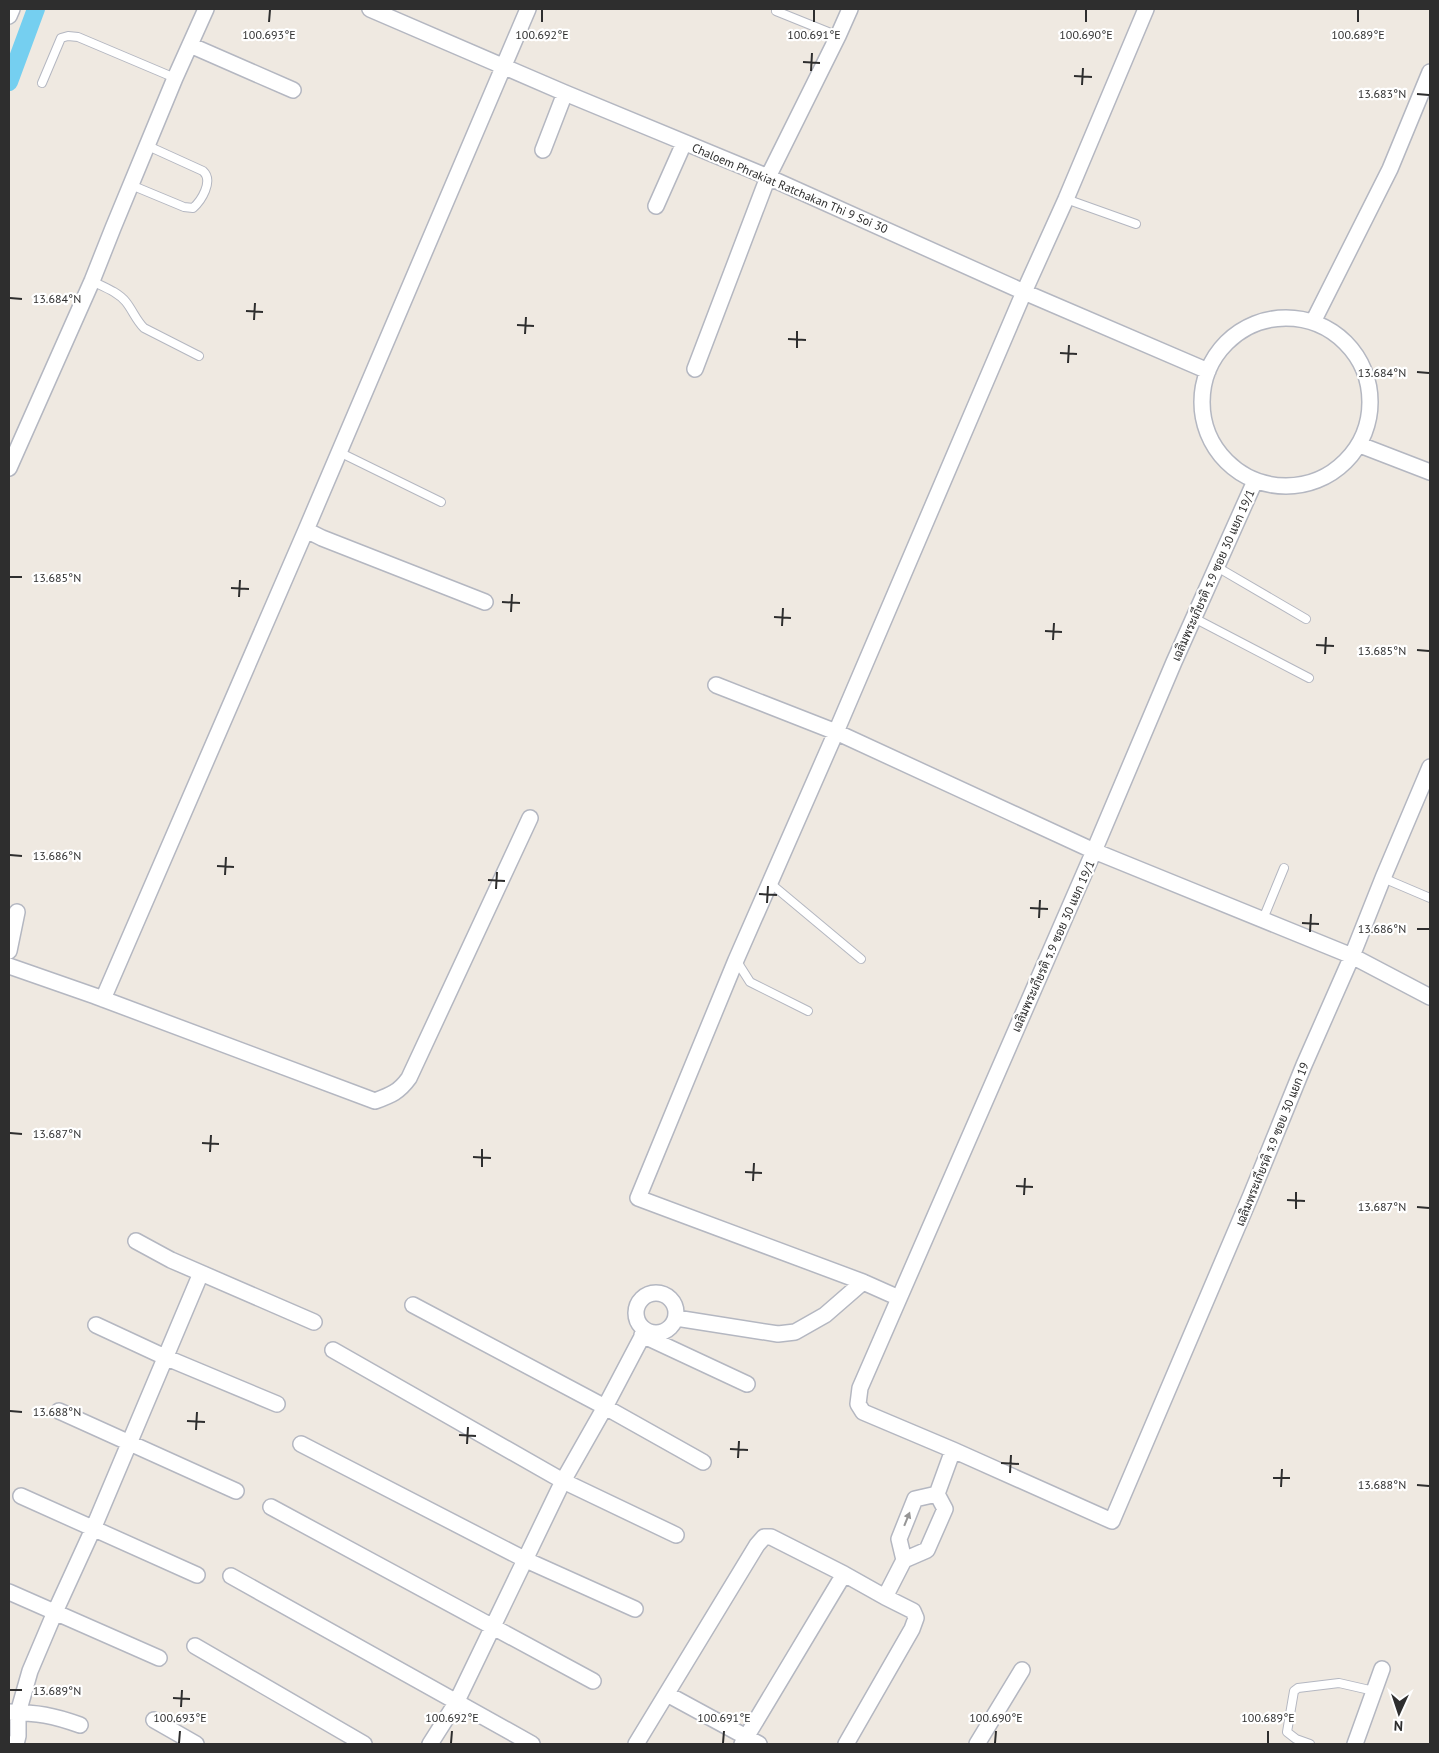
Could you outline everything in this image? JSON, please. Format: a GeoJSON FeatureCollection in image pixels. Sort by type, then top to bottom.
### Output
{"type":"FeatureCollection","features":[{"type":"Feature","properties":{"kind":"street"},"geometry":{"type":"LineString","coordinates":[[9,16],[12,9]]}},
{"type":"Feature","properties":{"kind":"street"},"geometry":{"type":"LineString","coordinates":[[9,468],[92,281],[175,78],[206,9]]}},
{"type":"Feature","properties":{"kind":"street","name":"Chaloem Phrakiat Ratchakan Thi 9 Soi 30"},"geometry":{"type":"LineString","coordinates":[[370,9],[565,93],[768,177],[1024,292],[1208,371]]}},
{"type":"Feature","properties":{"kind":"street"},"geometry":{"type":"LineString","coordinates":[[103,999],[306,530],[528,9]]}},
{"type":"Feature","properties":{"kind":"street"},"geometry":{"type":"LineString","coordinates":[[694,368],[768,177],[850,9]]}},
{"type":"Feature","properties":{"kind":"street"},"geometry":{"type":"LineString","coordinates":[[899,1298],[863,1282],[638,1198],[736,960],[836,732],[1024,292],[1066,199],[1146,9]]}},
{"type":"Feature","properties":{"kind":"street"},"geometry":{"type":"LineString","coordinates":[[190,45],[293,90]]}},
{"type":"Feature","properties":{"kind":"street"},"geometry":{"type":"LineString","coordinates":[[1313,322],[1390,169],[1430,72]]}},
{"type":"Feature","properties":{"kind":"street"},"geometry":{"type":"LineString","coordinates":[[543,150],[565,93]]}},
{"type":"Feature","properties":{"kind":"street"},"geometry":{"type":"LineString","coordinates":[[656,206],[684,143]]}},
{"type":"Feature","properties":{"kind":"street"},"geometry":{"type":"LineString","coordinates":[[1288,318],[1313,322],[1335,333],[1354,351],[1366,372],[1371,397],[1369,421],[1360,445],[1345,463],[1318,480],[1302,485],[1278,486],[1255,480],[1232,467],[1215,447],[1204,423],[1202,396],[1208,371],[1220,349],[1240,332],[1263,321],[1288,318]]}},
{"type":"Feature","properties":{"kind":"street"},"geometry":{"type":"LineString","coordinates":[[1360,445],[1430,472]]}},
{"type":"Feature","properties":{"kind":"street","name":"เฉลิมพระเกียรติ ร.9 ซอย 30 แยก 19/1"},"geometry":{"type":"LineString","coordinates":[[953,1450],[863,1412],[858,1404],[860,1388],[1255,480]]}},
{"type":"Feature","properties":{"kind":"street"},"geometry":{"type":"LineString","coordinates":[[306,530],[485,602]]}},
{"type":"Feature","properties":{"kind":"street"},"geometry":{"type":"LineString","coordinates":[[716,685],[836,732],[1094,851],[1352,956],[1430,997]]}},
{"type":"Feature","properties":{"kind":"street","name":"เฉลิมพระเกียรติ ร.9 ซอย 30 แยก 19"},"geometry":{"type":"LineString","coordinates":[[953,1450],[1112,1521],[1251,1195],[1304,1065],[1352,956],[1382,878],[1430,766]]}},
{"type":"Feature","properties":{"kind":"street"},"geometry":{"type":"LineString","coordinates":[[9,966],[375,1100],[390,1095],[401,1088],[409,1078],[530,818]]}},
{"type":"Feature","properties":{"kind":"street"},"geometry":{"type":"LineString","coordinates":[[9,951],[18,912]]}},
{"type":"Feature","properties":{"kind":"street"},"geometry":{"type":"LineString","coordinates":[[136,1241],[201,1273],[314,1322]]}},
{"type":"Feature","properties":{"kind":"street"},"geometry":{"type":"LineString","coordinates":[[16,1744],[18,1736],[13,1713],[55,1612],[167,1358],[201,1273]]}},
{"type":"Feature","properties":{"kind":"street"},"geometry":{"type":"LineString","coordinates":[[676,1318],[778,1334],[795,1332],[824,1315],[863,1282]]}},
{"type":"Feature","properties":{"kind":"street"},"geometry":{"type":"LineString","coordinates":[[644,1333],[658,1334],[664,1332],[673,1324],[676,1318],[676,1311],[670,1299],[664,1295],[651,1294],[640,1301],[636,1307],[637,1320],[644,1333],[747,1384]]}},
{"type":"Feature","properties":{"kind":"street"},"geometry":{"type":"LineString","coordinates":[[413,1305],[605,1407],[703,1462]]}},
{"type":"Feature","properties":{"kind":"street"},"geometry":{"type":"LineString","coordinates":[[96,1325],[167,1358],[276,1404]]}},
{"type":"Feature","properties":{"kind":"street"},"geometry":{"type":"LineString","coordinates":[[430,1744],[456,1703],[563,1481],[644,1333]]}},
{"type":"Feature","properties":{"kind":"street"},"geometry":{"type":"LineString","coordinates":[[333,1350],[563,1481],[676,1535]]}},
{"type":"Feature","properties":{"kind":"street"},"geometry":{"type":"LineString","coordinates":[[59,1411],[236,1491]]}},
{"type":"Feature","properties":{"kind":"street"},"geometry":{"type":"LineString","coordinates":[[301,1444],[526,1560],[635,1609]]}},
{"type":"Feature","properties":{"kind":"street"},"geometry":{"type":"LineString","coordinates":[[885,1597],[904,1560],[927,1550],[945,1509],[937,1494],[953,1450]]}},
{"type":"Feature","properties":{"kind":"street"},"geometry":{"type":"LineString","coordinates":[[904,1560],[899,1539],[915,1500],[937,1494]]}},
{"type":"Feature","properties":{"kind":"street"},"geometry":{"type":"LineString","coordinates":[[21,1496],[197,1575]]}},
{"type":"Feature","properties":{"kind":"street"},"geometry":{"type":"LineString","coordinates":[[271,1507],[593,1681]]}},
{"type":"Feature","properties":{"kind":"street"},"geometry":{"type":"LineString","coordinates":[[636,1744],[757,1545],[764,1537],[771,1537],[913,1611],[916,1618],[912,1629],[846,1744]]}},
{"type":"Feature","properties":{"kind":"street"},"geometry":{"type":"LineString","coordinates":[[667,1694],[749,1742],[844,1574]]}},
{"type":"Feature","properties":{"kind":"street"},"geometry":{"type":"LineString","coordinates":[[231,1576],[532,1744]]}},
{"type":"Feature","properties":{"kind":"street"},"geometry":{"type":"LineString","coordinates":[[9,1592],[159,1658]]}},
{"type":"Feature","properties":{"kind":"street"},"geometry":{"type":"LineString","coordinates":[[195,1646],[364,1744]]}},
{"type":"Feature","properties":{"kind":"street"},"geometry":{"type":"LineString","coordinates":[[1355,1744],[1382,1669]]}},
{"type":"Feature","properties":{"kind":"street"},"geometry":{"type":"LineString","coordinates":[[977,1744],[1022,1670]]}},
{"type":"Feature","properties":{"kind":"street"},"geometry":{"type":"LineString","coordinates":[[13,1713],[53,1716],[80,1725]]}},
{"type":"Feature","properties":{"kind":"street"},"geometry":{"type":"LineString","coordinates":[[154,1720],[196,1744]]}},
{"type":"Feature","properties":{"kind":"lane"},"geometry":{"type":"LineString","coordinates":[[776,11],[838,36]]}},
{"type":"Feature","properties":{"kind":"lane"},"geometry":{"type":"LineString","coordinates":[[42,83],[61,38],[68,36],[78,37],[175,78]]}},
{"type":"Feature","properties":{"kind":"lane"},"geometry":{"type":"LineString","coordinates":[[131,185],[184,207],[193,208],[199,203],[208,181],[207,175],[203,171],[148,146]]}},
{"type":"Feature","properties":{"kind":"lane"},"geometry":{"type":"LineString","coordinates":[[1066,199],[1136,224]]}},
{"type":"Feature","properties":{"kind":"lane"},"geometry":{"type":"LineString","coordinates":[[92,281],[119,295],[144,328],[199,356]]}},
{"type":"Feature","properties":{"kind":"lane"},"geometry":{"type":"LineString","coordinates":[[339,452],[441,502]]}},
{"type":"Feature","properties":{"kind":"lane"},"geometry":{"type":"LineString","coordinates":[[1216,567],[1306,619]]}},
{"type":"Feature","properties":{"kind":"lane"},"geometry":{"type":"LineString","coordinates":[[1194,618],[1309,678]]}},
{"type":"Feature","properties":{"kind":"lane"},"geometry":{"type":"LineString","coordinates":[[1263,919],[1284,868]]}},
{"type":"Feature","properties":{"kind":"lane"},"geometry":{"type":"LineString","coordinates":[[1382,878],[1430,898]]}},
{"type":"Feature","properties":{"kind":"lane"},"geometry":{"type":"LineString","coordinates":[[770,883],[861,959]]}},
{"type":"Feature","properties":{"kind":"lane"},"geometry":{"type":"LineString","coordinates":[[736,960],[750,982],[808,1010]]}},
{"type":"Feature","properties":{"kind":"lane"},"geometry":{"type":"LineString","coordinates":[[1310,1744],[1296,1739],[1287,1732],[1294,1691],[1298,1688],[1339,1683],[1374,1691]]}},
{"type":"Feature","properties":{"kind":"waterway"},"geometry":{"type":"LineString","coordinates":[[9,82],[36,9]]}}]}
